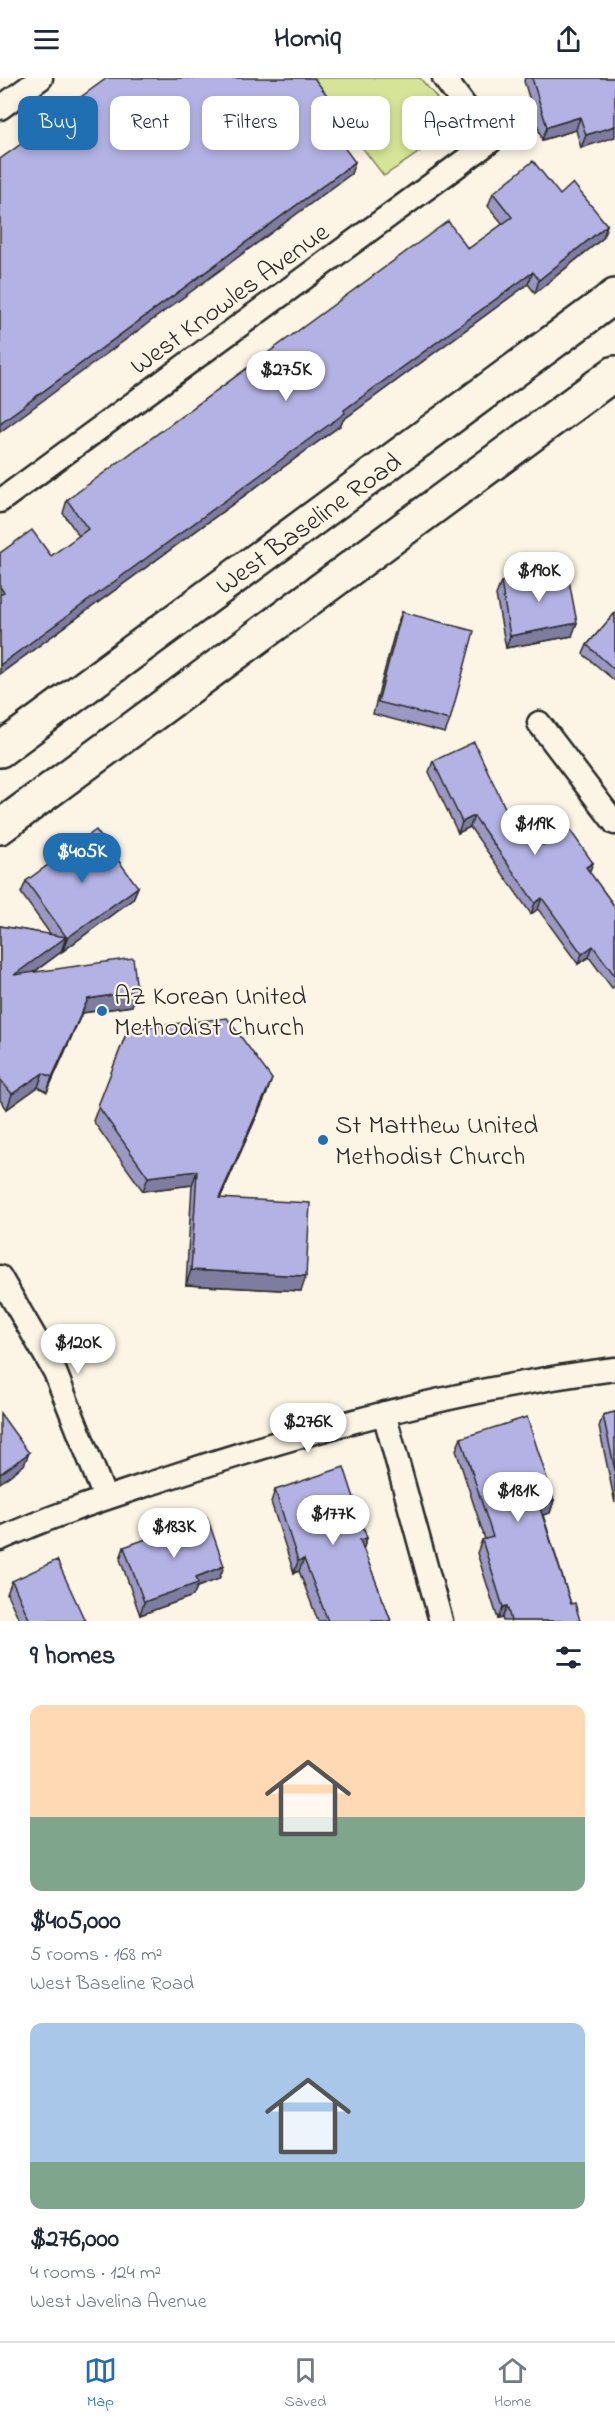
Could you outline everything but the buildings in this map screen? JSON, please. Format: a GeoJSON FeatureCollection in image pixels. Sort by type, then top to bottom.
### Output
{"type":"FeatureCollection","features":[{"type":"Feature","properties":{"kind":"main road","name":"West Baseline Road"},"geometry":{"type":"LineString","coordinates":[[0,750],[615,296]]}},
{"type":"Feature","properties":{"kind":"main road"},"geometry":{"type":"LineString","coordinates":[[0,827],[615,374]]}},
{"type":"Feature","properties":{"kind":"street"},"geometry":{"type":"LineString","coordinates":[[0,108],[40,78]]}},
{"type":"Feature","properties":{"kind":"street","name":"West Knowles Avenue"},"geometry":{"type":"LineString","coordinates":[[0,501],[491,141],[444,78]]}},
{"type":"Feature","properties":{"kind":"street"},"geometry":{"type":"LineString","coordinates":[[539,723],[615,823]]}},
{"type":"Feature","properties":{"kind":"street"},"geometry":{"type":"LineString","coordinates":[[0,1277],[55,1372],[105,1498]]}},
{"type":"Feature","properties":{"kind":"street"},"geometry":{"type":"LineString","coordinates":[[0,1539],[105,1498],[243,1452],[384,1413],[528,1383],[615,1369]]}},
{"type":"Feature","properties":{"kind":"street"},"geometry":{"type":"LineString","coordinates":[[384,1413],[441,1621]]}},
{"type":"Feature","properties":{"kind":"green space"},"geometry":{"type":"Polygon","coordinates":[[[309,78],[420,78],[435,96],[402,96],[402,150],[421,150],[384,176],[364,150],[390,150],[390,96],[323,96],[309,78]]]}},
{"type":"Feature","properties":{"kind":"place","name":"AZ Korean United Methodist Church"},"geometry":{"type":"Point","coordinates":[102,1011]}},
{"type":"Feature","properties":{"kind":"place","name":"St Matthew United Methodist Church"},"geometry":{"type":"Point","coordinates":[323,1140]}}]}
